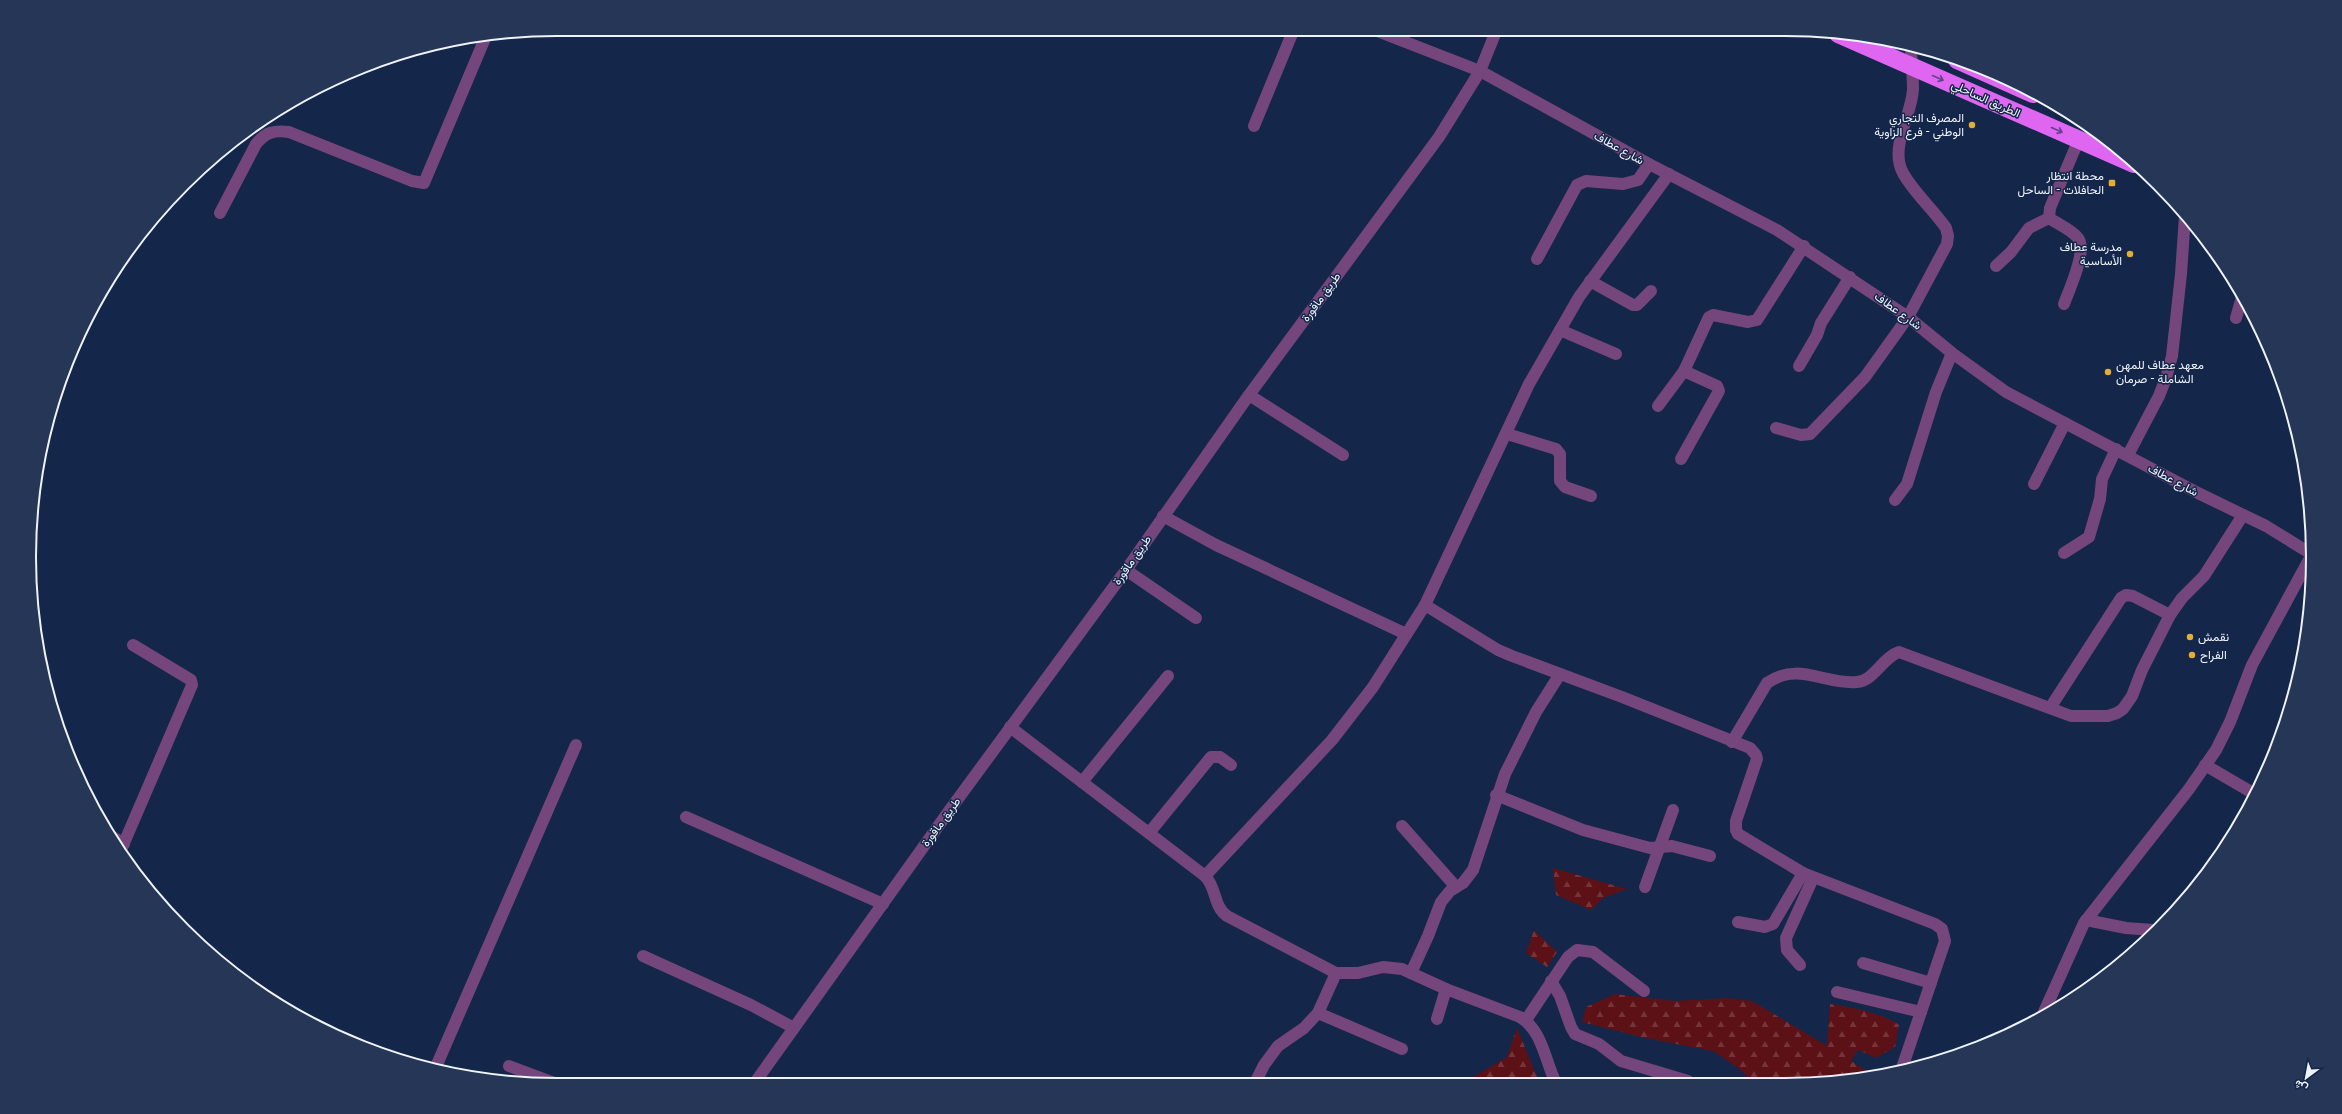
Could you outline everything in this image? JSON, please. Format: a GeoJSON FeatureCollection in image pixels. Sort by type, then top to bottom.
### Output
{"type":"FeatureCollection","features":[{"type":"Feature","properties":{"kind":"highway","name":"الطريق الساحلي"},"geometry":{"type":"LineString","coordinates":[[1852,40],[2119,157]]}},
{"type":"Feature","properties":{"kind":"street"},"geometry":{"type":"LineString","coordinates":[[1254,126],[1291,36]]}},
{"type":"Feature","properties":{"kind":"street","name":"شارع عطاف"},"geometry":{"type":"LineString","coordinates":[[1390,36],[1480,71],[1649,164],[1804,246],[1908,317],[1952,353],[2006,392],[2243,514],[2306,550]]}},
{"type":"Feature","properties":{"kind":"street","name":"طريق ماقورة"},"geometry":{"type":"LineString","coordinates":[[758,1078],[1010,727],[1126,570],[1249,395],[1439,137],[1480,71],[1494,36]]}},
{"type":"Feature","properties":{"kind":"street"},"geometry":{"type":"LineString","coordinates":[[220,213],[256,144],[262,136],[274,130],[289,132],[412,181],[424,183],[484,41]]}},
{"type":"Feature","properties":{"kind":"street"},"geometry":{"type":"LineString","coordinates":[[1776,428],[1802,435],[1810,434],[1865,376],[1908,317],[1947,244],[1948,236],[1940,220],[1902,172],[1899,160],[1913,90],[1910,65],[1911,52]]}},
{"type":"Feature","properties":{"kind":"street"},"geometry":{"type":"LineString","coordinates":[[2049,218],[2050,208],[2079,139]]}},
{"type":"Feature","properties":{"kind":"street"},"geometry":{"type":"LineString","coordinates":[[1536,259],[1577,185],[1586,181],[1622,184],[1638,180],[1649,164]]}},
{"type":"Feature","properties":{"kind":"street"},"geometry":{"type":"LineString","coordinates":[[1205,876],[1332,740],[1373,687],[1425,605],[1507,434],[1529,384],[1560,330],[1590,281],[1669,174]]}},
{"type":"Feature","properties":{"kind":"street"},"geometry":{"type":"LineString","coordinates":[[1996,266],[2011,252],[2029,228],[2049,218]]}},
{"type":"Feature","properties":{"kind":"street"},"geometry":{"type":"LineString","coordinates":[[2049,218],[2078,237],[2082,244],[2078,265],[2064,304]]}},
{"type":"Feature","properties":{"kind":"street"},"geometry":{"type":"LineString","coordinates":[[2128,455],[2158,396],[2166,378],[2172,356],[2182,274],[2185,223]]}},
{"type":"Feature","properties":{"kind":"street"},"geometry":{"type":"LineString","coordinates":[[1658,406],[1684,371],[1709,317],[1713,315],[1748,322],[1757,320],[1804,246]]}},
{"type":"Feature","properties":{"kind":"street"},"geometry":{"type":"LineString","coordinates":[[1799,366],[1818,335],[1821,323],[1850,277]]}},
{"type":"Feature","properties":{"kind":"street"},"geometry":{"type":"LineString","coordinates":[[1590,281],[1633,305],[1637,305],[1650,291]]}},
{"type":"Feature","properties":{"kind":"street"},"geometry":{"type":"LineString","coordinates":[[2236,318],[2240,304]]}},
{"type":"Feature","properties":{"kind":"street"},"geometry":{"type":"LineString","coordinates":[[1560,330],[1616,354]]}},
{"type":"Feature","properties":{"kind":"street"},"geometry":{"type":"LineString","coordinates":[[1895,500],[1907,484],[1936,392],[1952,353]]}},
{"type":"Feature","properties":{"kind":"street"},"geometry":{"type":"LineString","coordinates":[[1681,459],[1719,391],[1717,386],[1684,371]]}},
{"type":"Feature","properties":{"kind":"street"},"geometry":{"type":"LineString","coordinates":[[1249,395],[1344,455]]}},
{"type":"Feature","properties":{"kind":"street"},"geometry":{"type":"LineString","coordinates":[[2034,484],[2065,423]]}},
{"type":"Feature","properties":{"kind":"street"},"geometry":{"type":"LineString","coordinates":[[1507,434],[1556,449],[1560,454],[1560,481],[1565,487],[1591,496]]}},
{"type":"Feature","properties":{"kind":"street"},"geometry":{"type":"LineString","coordinates":[[2064,553],[2089,537],[2100,499],[2102,479],[2116,449]]}},
{"type":"Feature","properties":{"kind":"street"},"geometry":{"type":"LineString","coordinates":[[1732,742],[1767,683],[1774,678],[1796,672],[1859,682],[1868,677],[1891,654],[1900,652],[2071,716],[2108,716],[2123,709],[2132,696],[2142,670],[2170,614],[2182,598],[2204,576],[2243,514]]}},
{"type":"Feature","properties":{"kind":"street"},"geometry":{"type":"LineString","coordinates":[[1163,516],[1216,545],[1406,634]]}},
{"type":"Feature","properties":{"kind":"street"},"geometry":{"type":"LineString","coordinates":[[2056,1000],[2086,920],[2189,789],[2224,736],[2252,665],[2306,566]]}},
{"type":"Feature","properties":{"kind":"street"},"geometry":{"type":"LineString","coordinates":[[1126,570],[1196,618]]}},
{"type":"Feature","properties":{"kind":"street"},"geometry":{"type":"LineString","coordinates":[[2050,708],[2121,598],[2126,595],[2133,596],[2170,614]]}},
{"type":"Feature","properties":{"kind":"street"},"geometry":{"type":"LineString","coordinates":[[1425,605],[1498,650],[1750,748],[1756,755],[1756,759],[1736,821],[1736,830],[1742,837],[1808,876],[1939,926],[1944,933],[1945,941],[1903,1064]]}},
{"type":"Feature","properties":{"kind":"street"},"geometry":{"type":"LineString","coordinates":[[123,845],[192,685],[191,680],[133,645]]}},
{"type":"Feature","properties":{"kind":"street"},"geometry":{"type":"LineString","coordinates":[[1411,973],[1428,936],[1441,902],[1456,887],[1463,883],[1473,870],[1496,795],[1525,732],[1560,674]]}},
{"type":"Feature","properties":{"kind":"street"},"geometry":{"type":"LineString","coordinates":[[1082,782],[1168,676]]}},
{"type":"Feature","properties":{"kind":"street"},"geometry":{"type":"LineString","coordinates":[[1010,727],[1205,876],[1211,884],[1216,903],[1222,913],[1336,973],[1351,974],[1383,967],[1397,968],[1446,989],[1514,1014],[1526,1020],[1536,1033],[1553,1078]]}},
{"type":"Feature","properties":{"kind":"street"},"geometry":{"type":"LineString","coordinates":[[437,1064],[576,745]]}},
{"type":"Feature","properties":{"kind":"street"},"geometry":{"type":"LineString","coordinates":[[1149,833],[1211,757],[1220,757],[1231,765]]}},
{"type":"Feature","properties":{"kind":"street"},"geometry":{"type":"LineString","coordinates":[[2205,764],[2250,791]]}},
{"type":"Feature","properties":{"kind":"street"},"geometry":{"type":"LineString","coordinates":[[1496,795],[1578,829],[1650,848],[1672,846],[1710,856]]}},
{"type":"Feature","properties":{"kind":"street"},"geometry":{"type":"LineString","coordinates":[[1645,887],[1674,810]]}},
{"type":"Feature","properties":{"kind":"street"},"geometry":{"type":"LineString","coordinates":[[686,817],[883,904]]}},
{"type":"Feature","properties":{"kind":"street"},"geometry":{"type":"LineString","coordinates":[[1402,826],[1456,887]]}},
{"type":"Feature","properties":{"kind":"street"},"geometry":{"type":"LineString","coordinates":[[1738,922],[1765,927],[1773,924],[1808,876]]}},
{"type":"Feature","properties":{"kind":"street"},"geometry":{"type":"LineString","coordinates":[[1800,965],[1787,950],[1786,938],[1808,876]]}},
{"type":"Feature","properties":{"kind":"street"},"geometry":{"type":"LineString","coordinates":[[2086,920],[2126,928],[2148,930]]}},
{"type":"Feature","properties":{"kind":"street"},"geometry":{"type":"LineString","coordinates":[[1526,1020],[1551,981],[1572,953],[1588,950],[1644,991]]}},
{"type":"Feature","properties":{"kind":"street"},"geometry":{"type":"LineString","coordinates":[[643,956],[751,1005],[794,1028]]}},
{"type":"Feature","properties":{"kind":"street"},"geometry":{"type":"LineString","coordinates":[[1862,963],[1931,983]]}},
{"type":"Feature","properties":{"kind":"street"},"geometry":{"type":"LineString","coordinates":[[1257,1078],[1264,1065],[1278,1046],[1304,1028],[1318,1013],[1336,973]]}},
{"type":"Feature","properties":{"kind":"street"},"geometry":{"type":"LineString","coordinates":[[1551,981],[1560,996],[1575,1034],[1599,1044],[1620,1061],[1678,1078]]}},
{"type":"Feature","properties":{"kind":"street"},"geometry":{"type":"LineString","coordinates":[[1437,1019],[1446,989]]}},
{"type":"Feature","properties":{"kind":"street"},"geometry":{"type":"LineString","coordinates":[[1837,992],[1921,1012]]}},
{"type":"Feature","properties":{"kind":"street"},"geometry":{"type":"LineString","coordinates":[[1318,1013],[1402,1049]]}},
{"type":"Feature","properties":{"kind":"street"},"geometry":{"type":"LineString","coordinates":[[509,1066],[540,1077]]}},
{"type":"Feature","properties":{"kind":"green space"},"geometry":{"type":"Polygon","coordinates":[[[1553,868],[1627,889],[1603,898],[1591,910],[1556,895],[1553,868]]]}},
{"type":"Feature","properties":{"kind":"green space"},"geometry":{"type":"Polygon","coordinates":[[[1534,930],[1557,952],[1547,967],[1526,953],[1534,930]]]}},
{"type":"Feature","properties":{"kind":"green space"},"geometry":{"type":"Polygon","coordinates":[[[1615,994],[1675,1001],[1727,998],[1752,1001],[1827,1046],[1830,1004],[1866,1011],[1885,1017],[1899,1025],[1895,1047],[1876,1058],[1858,1050],[1851,1061],[1865,1070],[1870,1071],[1819,1077],[1750,1078],[1713,1051],[1645,1038],[1582,1022],[1586,1007],[1615,994]]]}},
{"type":"Feature","properties":{"kind":"green space"},"geometry":{"type":"Polygon","coordinates":[[[1517,1028],[1537,1078],[1472,1078],[1507,1057],[1517,1028]]]}},
{"type":"Feature","properties":{"kind":"place","name":"المصرف التجاري الوطني - فرع الزاوية"},"geometry":{"type":"Point","coordinates":[1972,125]}},
{"type":"Feature","properties":{"kind":"place","name":"محطة انتظار الحافلات - الساحل"},"geometry":{"type":"Point","coordinates":[2112,183]}},
{"type":"Feature","properties":{"kind":"place","name":"مدرسة عطاف الأساسية"},"geometry":{"type":"Point","coordinates":[2130,254]}},
{"type":"Feature","properties":{"kind":"place","name":"معهد عطاف للمهن الشاملة - صرمان"},"geometry":{"type":"Point","coordinates":[2108,372]}},
{"type":"Feature","properties":{"kind":"place","name":"نقمش"},"geometry":{"type":"Point","coordinates":[2190,637]}},
{"type":"Feature","properties":{"kind":"place","name":"الفراح"},"geometry":{"type":"Point","coordinates":[2192,655]}}]}
